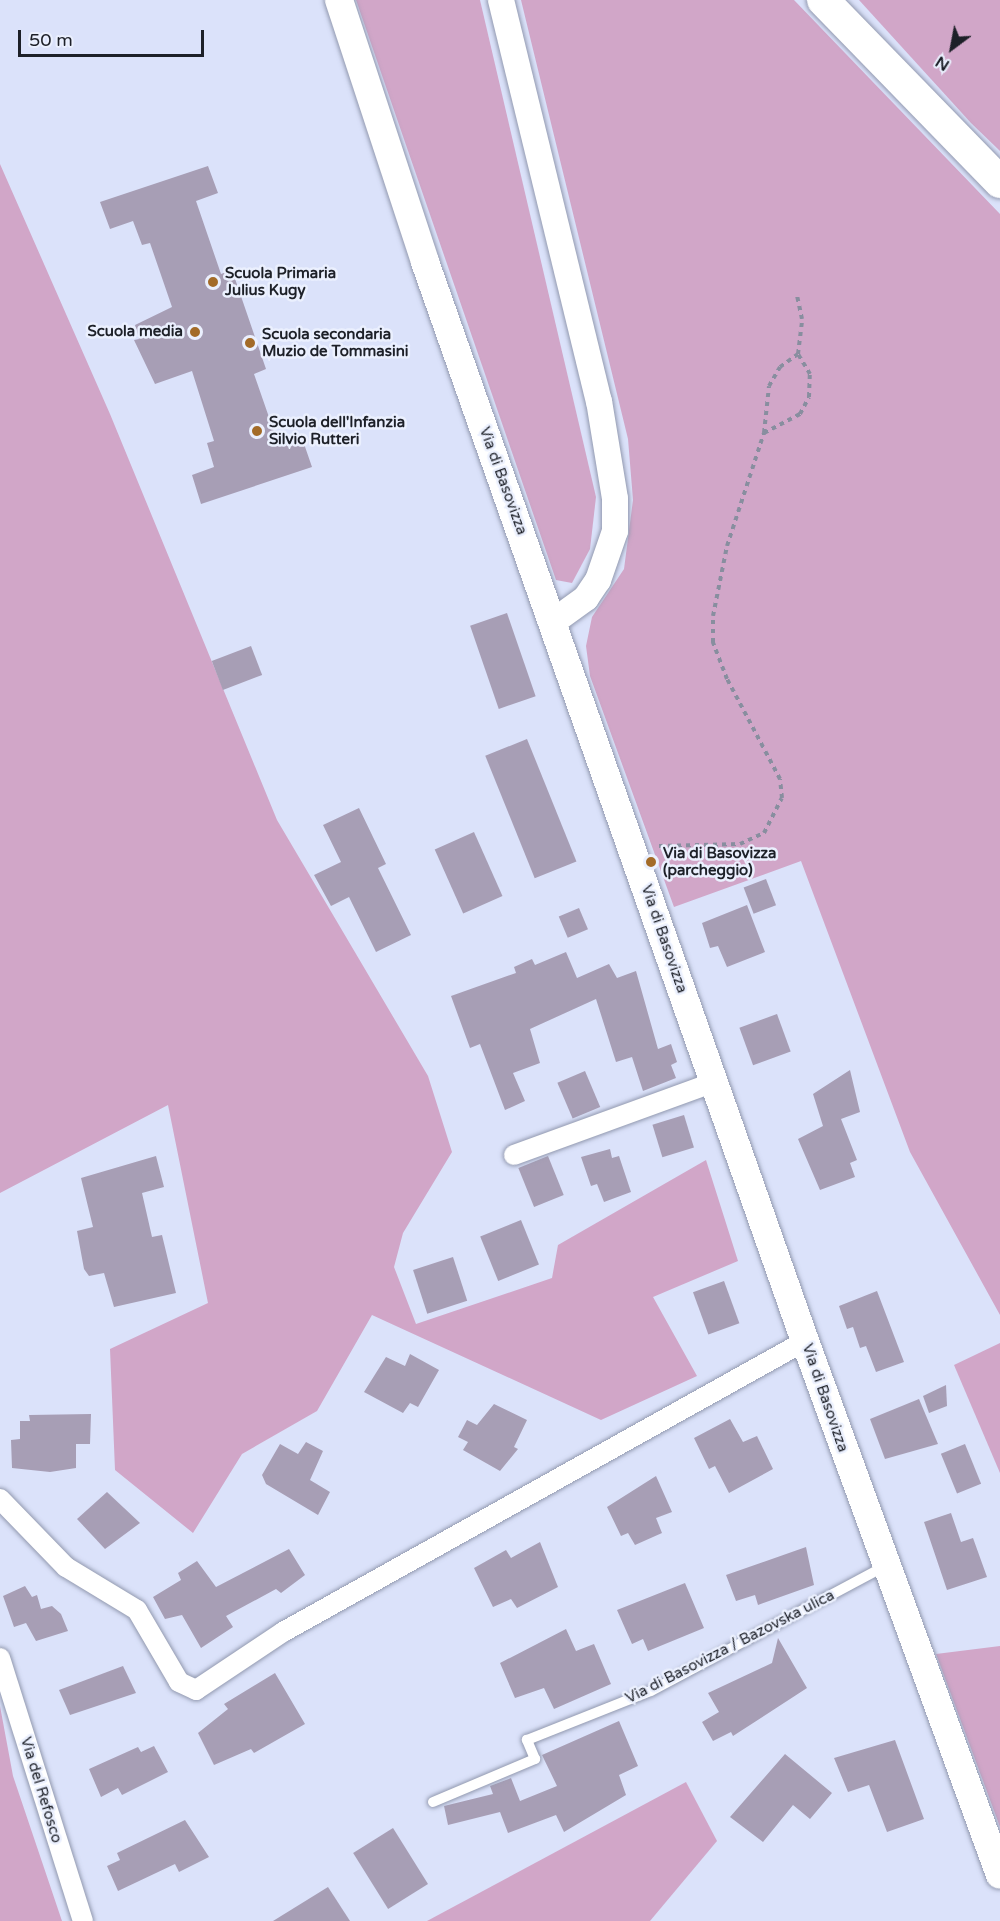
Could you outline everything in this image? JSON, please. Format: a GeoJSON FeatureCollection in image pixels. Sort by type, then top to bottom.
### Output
{"type":"FeatureCollection","features":[{"type":"Feature","properties":{"kind":"main road","name":"Via di Basovizza"},"geometry":{"type":"LineString","coordinates":[[339,0],[553,622],[805,1341],[885,1566],[1000,1875]]}},
{"type":"Feature","properties":{"kind":"main road"},"geometry":{"type":"LineString","coordinates":[[823,0],[1000,182]]}},
{"type":"Feature","properties":{"kind":"street"},"geometry":{"type":"LineString","coordinates":[[501,0],[599,401],[615,499],[615,531],[598,580],[586,598],[553,622]]}},
{"type":"Feature","properties":{"kind":"street"},"geometry":{"type":"LineString","coordinates":[[514,1155],[715,1082]]}},
{"type":"Feature","properties":{"kind":"street"},"geometry":{"type":"LineString","coordinates":[[0,1499],[66,1567],[137,1610],[178,1682],[196,1690],[283,1632],[805,1341]]}},
{"type":"Feature","properties":{"kind":"street","name":"Via del Refosco"},"geometry":{"type":"LineString","coordinates":[[0,1658],[83,1921]]}},
{"type":"Feature","properties":{"kind":"lane","name":"Via di Basovizza / Bazovska ulica"},"geometry":{"type":"LineString","coordinates":[[433,1802],[535,1759],[527,1740],[651,1691],[885,1566]]}},
{"type":"Feature","properties":{"kind":"path"},"geometry":{"type":"LineString","coordinates":[[764,433],[800,414],[809,397],[810,374],[798,354],[802,319],[797,296]]}},
{"type":"Feature","properties":{"kind":"path"},"geometry":{"type":"LineString","coordinates":[[631,846],[740,844],[764,833],[782,798],[780,779],[713,642],[727,546],[764,433],[769,386],[780,367],[798,354]]}},
{"type":"Feature","properties":{"kind":"shaded area"},"geometry":{"type":"Polygon","coordinates":[[[356,0],[480,0],[596,497],[590,549],[572,583],[556,580],[356,0]]]}},
{"type":"Feature","properties":{"kind":"shaded area"},"geometry":{"type":"Polygon","coordinates":[[[521,0],[794,0],[1000,214],[1000,1315],[910,1152],[801,861],[674,907],[590,676],[586,646],[592,617],[624,569],[633,500],[628,439],[521,0]]]}},
{"type":"Feature","properties":{"kind":"shaded area"},"geometry":{"type":"Polygon","coordinates":[[[859,0],[1000,0],[1000,151],[971,123],[859,0]]]}},
{"type":"Feature","properties":{"kind":"shaded area"},"geometry":{"type":"Polygon","coordinates":[[[0,164],[110,414],[277,820],[428,1076],[452,1152],[403,1233],[394,1267],[416,1324],[552,1278],[558,1245],[706,1160],[738,1261],[653,1297],[697,1376],[601,1420],[372,1315],[317,1411],[242,1454],[193,1533],[115,1470],[110,1349],[208,1303],[168,1105],[0,1193],[0,164]]]}},
{"type":"Feature","properties":{"kind":"shaded area"},"geometry":{"type":"Polygon","coordinates":[[[1000,1343],[1000,1473],[954,1365],[1000,1343]]]}},
{"type":"Feature","properties":{"kind":"shaded area"},"geometry":{"type":"Polygon","coordinates":[[[1000,1646],[1000,1827],[936,1654],[1000,1646]]]}},
{"type":"Feature","properties":{"kind":"shaded area"},"geometry":{"type":"Polygon","coordinates":[[[0,1706],[13,1776],[62,1921],[0,1921],[0,1706]]]}},
{"type":"Feature","properties":{"kind":"shaded area"},"geometry":{"type":"Polygon","coordinates":[[[686,1782],[717,1841],[650,1921],[427,1921],[686,1782]]]}},
{"type":"Feature","properties":{"kind":"building","name":"Scuola media"},"geometry":{"type":"Polygon","coordinates":[[[208,166],[218,193],[196,201],[221,274],[232,270],[266,369],[254,374],[279,446],[302,438],[312,467],[201,504],[192,475],[214,467],[207,443],[214,441],[192,371],[155,384],[134,340],[139,339],[135,325],[172,307],[150,243],[142,245],[133,221],[110,229],[100,202],[208,166]]]}},
{"type":"Feature","properties":{"kind":"building"},"geometry":{"type":"Polygon","coordinates":[[[507,613],[536,696],[499,709],[470,626],[507,613]]]}},
{"type":"Feature","properties":{"kind":"building"},"geometry":{"type":"Polygon","coordinates":[[[251,646],[262,675],[223,690],[212,661],[251,646]]]}},
{"type":"Feature","properties":{"kind":"building"},"geometry":{"type":"Polygon","coordinates":[[[527,739],[576,861],[535,878],[485,756],[527,739]]]}},
{"type":"Feature","properties":{"kind":"building"},"geometry":{"type":"Polygon","coordinates":[[[359,808],[386,864],[378,868],[411,935],[376,952],[349,897],[331,906],[314,875],[341,862],[323,825],[359,808]]]}},
{"type":"Feature","properties":{"kind":"building"},"geometry":{"type":"Polygon","coordinates":[[[474,832],[502,896],[463,913],[435,849],[474,832]]]}},
{"type":"Feature","properties":{"kind":"building"},"geometry":{"type":"Polygon","coordinates":[[[766,879],[776,905],[754,914],[744,888],[766,879]]]}},
{"type":"Feature","properties":{"kind":"building"},"geometry":{"type":"Polygon","coordinates":[[[747,905],[765,952],[727,967],[718,946],[710,948],[702,923],[747,905]]]}},
{"type":"Feature","properties":{"kind":"building"},"geometry":{"type":"Polygon","coordinates":[[[579,908],[588,929],[568,938],[559,917],[579,908]]]}},
{"type":"Feature","properties":{"kind":"building"},"geometry":{"type":"Polygon","coordinates":[[[566,952],[577,978],[609,964],[617,978],[636,971],[658,1049],[671,1044],[677,1062],[671,1065],[676,1078],[643,1091],[632,1057],[616,1062],[596,999],[530,1029],[540,1063],[513,1073],[525,1101],[505,1110],[480,1044],[470,1048],[451,996],[516,973],[514,967],[532,959],[535,965],[566,952]]]}},
{"type":"Feature","properties":{"kind":"building"},"geometry":{"type":"Polygon","coordinates":[[[777,1014],[791,1052],[753,1065],[739,1028],[777,1014]]]}},
{"type":"Feature","properties":{"kind":"building"},"geometry":{"type":"Polygon","coordinates":[[[850,1070],[860,1112],[841,1119],[857,1160],[850,1163],[855,1177],[820,1190],[798,1139],[823,1126],[813,1094],[850,1070]]]}},
{"type":"Feature","properties":{"kind":"building"},"geometry":{"type":"Polygon","coordinates":[[[585,1071],[600,1107],[573,1119],[557,1083],[585,1071]]]}},
{"type":"Feature","properties":{"kind":"building"},"geometry":{"type":"Polygon","coordinates":[[[684,1115],[694,1148],[662,1157],[652,1125],[684,1115]]]}},
{"type":"Feature","properties":{"kind":"building"},"geometry":{"type":"Polygon","coordinates":[[[610,1149],[612,1158],[619,1156],[631,1192],[604,1202],[597,1184],[591,1186],[581,1157],[610,1149]]]}},
{"type":"Feature","properties":{"kind":"building"},"geometry":{"type":"Polygon","coordinates":[[[156,1156],[164,1187],[142,1193],[152,1237],[162,1235],[176,1293],[114,1307],[104,1273],[89,1276],[84,1269],[77,1231],[93,1227],[81,1178],[156,1156]]]}},
{"type":"Feature","properties":{"kind":"building"},"geometry":{"type":"Polygon","coordinates":[[[548,1156],[564,1195],[534,1207],[518,1168],[548,1156]]]}},
{"type":"Feature","properties":{"kind":"building"},"geometry":{"type":"Polygon","coordinates":[[[521,1220],[539,1265],[498,1281],[480,1236],[521,1220]]]}},
{"type":"Feature","properties":{"kind":"building"},"geometry":{"type":"Polygon","coordinates":[[[453,1257],[467,1301],[427,1314],[413,1270],[453,1257]]]}},
{"type":"Feature","properties":{"kind":"building"},"geometry":{"type":"Polygon","coordinates":[[[724,1281],[739,1323],[708,1335],[693,1292],[724,1281]]]}},
{"type":"Feature","properties":{"kind":"building"},"geometry":{"type":"Polygon","coordinates":[[[877,1291],[904,1362],[876,1372],[866,1346],[860,1348],[853,1327],[847,1329],[839,1306],[877,1291]]]}},
{"type":"Feature","properties":{"kind":"building"},"geometry":{"type":"Polygon","coordinates":[[[410,1354],[439,1370],[418,1407],[410,1403],[403,1413],[364,1392],[386,1357],[405,1366],[410,1354]]]}},
{"type":"Feature","properties":{"kind":"building"},"geometry":{"type":"Polygon","coordinates":[[[946,1385],[947,1406],[929,1413],[923,1396],[946,1385]]]}},
{"type":"Feature","properties":{"kind":"building"},"geometry":{"type":"Polygon","coordinates":[[[919,1399],[938,1444],[885,1459],[870,1419],[919,1399]]]}},
{"type":"Feature","properties":{"kind":"building"},"geometry":{"type":"Polygon","coordinates":[[[494,1404],[527,1420],[514,1447],[518,1449],[500,1471],[463,1450],[468,1442],[458,1437],[467,1420],[477,1425],[494,1404]]]}},
{"type":"Feature","properties":{"kind":"building"},"geometry":{"type":"Polygon","coordinates":[[[91,1414],[90,1444],[76,1444],[76,1468],[50,1472],[12,1468],[11,1440],[20,1439],[20,1421],[30,1421],[29,1415],[91,1414]]]}},
{"type":"Feature","properties":{"kind":"building"},"geometry":{"type":"Polygon","coordinates":[[[730,1419],[743,1442],[757,1436],[773,1469],[729,1493],[715,1466],[709,1469],[694,1438],[730,1419]]]}},
{"type":"Feature","properties":{"kind":"building"},"geometry":{"type":"Polygon","coordinates":[[[306,1442],[323,1451],[310,1480],[330,1492],[318,1515],[266,1484],[262,1475],[280,1444],[298,1454],[306,1442]]]}},
{"type":"Feature","properties":{"kind":"building"},"geometry":{"type":"Polygon","coordinates":[[[965,1444],[981,1484],[957,1494],[941,1454],[965,1444]]]}},
{"type":"Feature","properties":{"kind":"building"},"geometry":{"type":"Polygon","coordinates":[[[656,1476],[672,1512],[656,1518],[662,1533],[635,1545],[628,1533],[621,1536],[607,1507],[656,1476]]]}},
{"type":"Feature","properties":{"kind":"building"},"geometry":{"type":"Polygon","coordinates":[[[107,1492],[140,1523],[105,1549],[77,1519],[107,1492]]]}},
{"type":"Feature","properties":{"kind":"building"},"geometry":{"type":"Polygon","coordinates":[[[951,1513],[961,1542],[973,1538],[987,1577],[947,1590],[924,1522],[951,1513]]]}},
{"type":"Feature","properties":{"kind":"building"},"geometry":{"type":"Polygon","coordinates":[[[540,1542],[558,1587],[517,1608],[511,1599],[493,1607],[474,1568],[506,1550],[511,1558],[540,1542]]]}},
{"type":"Feature","properties":{"kind":"building"},"geometry":{"type":"Polygon","coordinates":[[[806,1547],[814,1585],[758,1605],[755,1595],[736,1601],[726,1575],[806,1547]]]}},
{"type":"Feature","properties":{"kind":"building"},"geometry":{"type":"Polygon","coordinates":[[[289,1549],[305,1575],[281,1593],[276,1589],[226,1616],[233,1627],[201,1648],[182,1615],[165,1619],[153,1597],[181,1580],[178,1573],[197,1561],[216,1587],[289,1549]]]}},
{"type":"Feature","properties":{"kind":"building"},"geometry":{"type":"Polygon","coordinates":[[[685,1583],[704,1628],[648,1651],[643,1639],[632,1644],[617,1610],[685,1583]]]}},
{"type":"Feature","properties":{"kind":"building"},"geometry":{"type":"Polygon","coordinates":[[[25,1586],[32,1597],[37,1595],[41,1609],[52,1606],[61,1614],[68,1631],[36,1641],[26,1623],[14,1627],[3,1596],[25,1586]]]}},
{"type":"Feature","properties":{"kind":"building"},"geometry":{"type":"Polygon","coordinates":[[[566,1629],[576,1651],[594,1644],[611,1684],[554,1709],[544,1688],[515,1698],[500,1663],[566,1629]]]}},
{"type":"Feature","properties":{"kind":"building"},"geometry":{"type":"Polygon","coordinates":[[[778,1638],[807,1688],[733,1736],[731,1732],[713,1741],[702,1722],[719,1712],[708,1693],[772,1663],[778,1638]]]}},
{"type":"Feature","properties":{"kind":"building"},"geometry":{"type":"Polygon","coordinates":[[[123,1666],[136,1693],[70,1715],[59,1690],[123,1666]]]}},
{"type":"Feature","properties":{"kind":"building"},"geometry":{"type":"Polygon","coordinates":[[[275,1673],[305,1724],[254,1753],[251,1749],[214,1765],[198,1733],[228,1709],[224,1704],[275,1673]]]}},
{"type":"Feature","properties":{"kind":"building"},"geometry":{"type":"Polygon","coordinates":[[[619,1721],[638,1766],[619,1775],[626,1795],[564,1832],[556,1815],[508,1833],[500,1812],[448,1825],[444,1806],[493,1794],[490,1786],[511,1778],[520,1801],[557,1786],[542,1755],[619,1721]]]}},
{"type":"Feature","properties":{"kind":"building"},"geometry":{"type":"Polygon","coordinates":[[[895,1740],[924,1819],[887,1832],[869,1785],[848,1792],[834,1758],[895,1740]]]}},
{"type":"Feature","properties":{"kind":"building"},"geometry":{"type":"Polygon","coordinates":[[[154,1746],[168,1772],[122,1795],[118,1788],[101,1797],[89,1769],[138,1747],[141,1752],[154,1746]]]}},
{"type":"Feature","properties":{"kind":"building"},"geometry":{"type":"Polygon","coordinates":[[[785,1754],[832,1793],[810,1819],[793,1805],[763,1842],[730,1817],[785,1754]]]}},
{"type":"Feature","properties":{"kind":"building"},"geometry":{"type":"Polygon","coordinates":[[[185,1820],[209,1857],[179,1872],[175,1864],[118,1891],[107,1866],[120,1860],[117,1853],[185,1820]]]}},
{"type":"Feature","properties":{"kind":"building"},"geometry":{"type":"Polygon","coordinates":[[[393,1828],[428,1884],[388,1909],[353,1853],[393,1828]]]}},
{"type":"Feature","properties":{"kind":"building"},"geometry":{"type":"Polygon","coordinates":[[[328,1887],[350,1921],[273,1921],[328,1887]]]}},
{"type":"Feature","properties":{"kind":"place","name":"Scuola Primaria Julius Kugy"},"geometry":{"type":"Point","coordinates":[213,282]}},
{"type":"Feature","properties":{"kind":"place","name":"Scuola media"},"geometry":{"type":"Point","coordinates":[195,332]}},
{"type":"Feature","properties":{"kind":"place","name":"Scuola secondaria Muzio de Tommasini"},"geometry":{"type":"Point","coordinates":[250,343]}},
{"type":"Feature","properties":{"kind":"place","name":"Scuola dell'Infanzia Silvio Rutteri"},"geometry":{"type":"Point","coordinates":[257,431]}},
{"type":"Feature","properties":{"kind":"place","name":"Via di Basovizza (parcheggio)"},"geometry":{"type":"Point","coordinates":[651,862]}}]}
